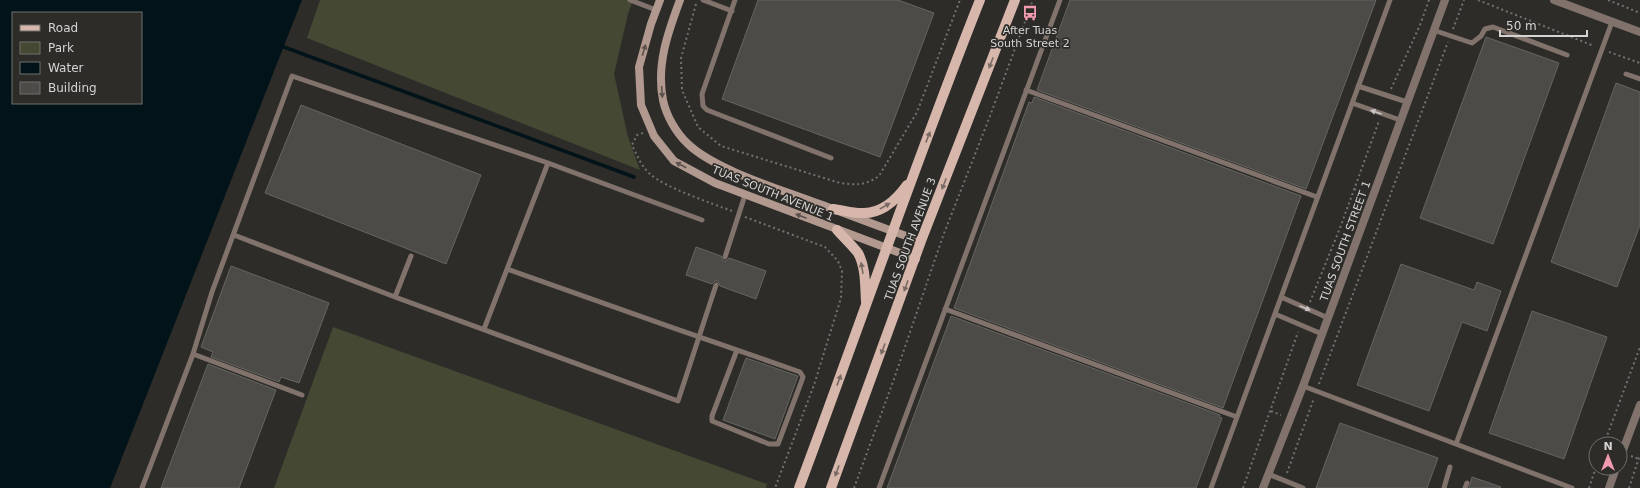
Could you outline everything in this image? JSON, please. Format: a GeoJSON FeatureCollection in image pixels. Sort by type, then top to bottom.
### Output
{"type":"FeatureCollection","features":[{"type":"Feature","properties":{"kind":"main road","name":"TUAS SOUTH AVENUE 1"},"geometry":{"type":"LineString","coordinates":[[660,0],[639,67],[642,105],[654,136],[674,161],[715,183],[916,259]]}},
{"type":"Feature","properties":{"kind":"main road","name":"TUAS SOUTH AVENUE 1"},"geometry":{"type":"LineString","coordinates":[[680,0],[668,31],[660,68],[663,100],[673,125],[688,144],[705,157],[724,167],[892,232],[921,241]]}},
{"type":"Feature","properties":{"kind":"main road","name":"TUAS SOUTH AVENUE 3"},"geometry":{"type":"LineString","coordinates":[[799,488],[886,248],[980,0]]}},
{"type":"Feature","properties":{"kind":"main road","name":"TUAS SOUTH AVENUE 3"},"geometry":{"type":"LineString","coordinates":[[831,488],[916,259],[921,241],[1015,0]]}},
{"type":"Feature","properties":{"kind":"main road"},"geometry":{"type":"LineString","coordinates":[[834,209],[865,213],[884,208],[902,191],[914,174]]}},
{"type":"Feature","properties":{"kind":"main road"},"geometry":{"type":"LineString","coordinates":[[837,230],[853,246],[859,255],[862,266],[866,306]]}},
{"type":"Feature","properties":{"kind":"street","name":"TUAS SOUTH STREET 1"},"geometry":{"type":"LineString","coordinates":[[1263,488],[1303,386],[1444,0]]}},
{"type":"Feature","properties":{"kind":"street"},"geometry":{"type":"LineString","coordinates":[[1554,0],[1640,32]]}},
{"type":"Feature","properties":{"kind":"street"},"geometry":{"type":"LineString","coordinates":[[1628,437],[1640,405]]}},
{"type":"Feature","properties":{"kind":"street"},"geometry":{"type":"LineString","coordinates":[[1609,488],[1613,476]]}},
{"type":"Feature","properties":{"kind":"lane"},"geometry":{"type":"LineString","coordinates":[[630,0],[656,10]]}},
{"type":"Feature","properties":{"kind":"lane"},"geometry":{"type":"LineString","coordinates":[[703,0],[732,11]]}},
{"type":"Feature","properties":{"kind":"lane"},"geometry":{"type":"LineString","coordinates":[[736,0],[702,94],[703,106],[707,110],[831,158]]}},
{"type":"Feature","properties":{"kind":"lane"},"geometry":{"type":"LineString","coordinates":[[879,488],[1060,0]]}},
{"type":"Feature","properties":{"kind":"lane"},"geometry":{"type":"LineString","coordinates":[[1211,488],[1390,0]]}},
{"type":"Feature","properties":{"kind":"lane"},"geometry":{"type":"LineString","coordinates":[[1456,444],[1612,22]]}},
{"type":"Feature","properties":{"kind":"lane"},"geometry":{"type":"LineString","coordinates":[[1434,30],[1472,43],[1481,36],[1485,29],[1493,27],[1567,55]]}},
{"type":"Feature","properties":{"kind":"lane"},"geometry":{"type":"LineString","coordinates":[[1626,74],[1640,79]]}},
{"type":"Feature","properties":{"kind":"lane"},"geometry":{"type":"LineString","coordinates":[[142,488],[193,354],[212,292],[292,76],[548,163],[702,220]]}},
{"type":"Feature","properties":{"kind":"lane"},"geometry":{"type":"LineString","coordinates":[[1358,86],[1407,102]]}},
{"type":"Feature","properties":{"kind":"lane"},"geometry":{"type":"LineString","coordinates":[[1026,90],[1317,197]]}},
{"type":"Feature","properties":{"kind":"lane"},"geometry":{"type":"LineString","coordinates":[[1352,103],[1400,120]]}},
{"type":"Feature","properties":{"kind":"lane"},"geometry":{"type":"LineString","coordinates":[[484,328],[548,163]]}},
{"type":"Feature","properties":{"kind":"lane"},"geometry":{"type":"LineString","coordinates":[[725,257],[745,195]]}},
{"type":"Feature","properties":{"kind":"lane"},"geometry":{"type":"LineString","coordinates":[[234,235],[395,297],[484,328],[678,400],[716,285]]}},
{"type":"Feature","properties":{"kind":"lane"},"geometry":{"type":"LineString","coordinates":[[395,297],[411,256]]}},
{"type":"Feature","properties":{"kind":"lane"},"geometry":{"type":"LineString","coordinates":[[507,269],[699,338],[737,350],[800,372],[802,374],[802,380],[778,444],[769,444],[712,421],[712,416],[737,350]]}},
{"type":"Feature","properties":{"kind":"lane"},"geometry":{"type":"LineString","coordinates":[[1281,297],[1328,318]]}},
{"type":"Feature","properties":{"kind":"lane"},"geometry":{"type":"LineString","coordinates":[[945,309],[1237,417]]}},
{"type":"Feature","properties":{"kind":"lane"},"geometry":{"type":"LineString","coordinates":[[1275,314],[1322,334]]}},
{"type":"Feature","properties":{"kind":"lane"},"geometry":{"type":"LineString","coordinates":[[193,354],[302,395]]}},
{"type":"Feature","properties":{"kind":"lane"},"geometry":{"type":"LineString","coordinates":[[1303,386],[1572,488]]}},
{"type":"Feature","properties":{"kind":"lane"},"geometry":{"type":"LineString","coordinates":[[1444,488],[1450,467]]}},
{"type":"Feature","properties":{"kind":"lane"},"geometry":{"type":"LineString","coordinates":[[1268,474],[1303,488]]}},
{"type":"Feature","properties":{"kind":"path"},"geometry":{"type":"LineString","coordinates":[[869,183],[879,176],[917,112],[960,0]]}},
{"type":"Feature","properties":{"kind":"path"},"geometry":{"type":"LineString","coordinates":[[854,488],[894,380],[943,236],[1034,0]]}},
{"type":"Feature","properties":{"kind":"path"},"geometry":{"type":"LineString","coordinates":[[1388,96],[1420,25],[1429,0]]}},
{"type":"Feature","properties":{"kind":"path"},"geometry":{"type":"LineString","coordinates":[[1284,481],[1316,391],[1464,0]]}},
{"type":"Feature","properties":{"kind":"path"},"geometry":{"type":"LineString","coordinates":[[1478,0],[1602,50],[1640,63]]}},
{"type":"Feature","properties":{"kind":"path"},"geometry":{"type":"LineString","coordinates":[[1608,0],[1640,13]]}},
{"type":"Feature","properties":{"kind":"path"},"geometry":{"type":"LineString","coordinates":[[1308,309],[1382,114]]}},
{"type":"Feature","properties":{"kind":"path"},"geometry":{"type":"LineString","coordinates":[[651,128],[637,135],[632,145],[639,162],[650,174],[671,187],[825,247],[838,261],[842,271],[842,286],[839,305],[814,386],[775,488]]}},
{"type":"Feature","properties":{"kind":"path"},"geometry":{"type":"LineString","coordinates":[[1243,488],[1301,325]]}},
{"type":"Feature","properties":{"kind":"path"},"geometry":{"type":"LineString","coordinates":[[1607,436],[1640,347]]}},
{"type":"Feature","properties":{"kind":"path"},"geometry":{"type":"LineString","coordinates":[[1629,488],[1640,455]]}},
{"type":"Feature","properties":{"kind":"path"},"geometry":{"type":"LineString","coordinates":[[1589,488],[1593,476]]}},
{"type":"Feature","properties":{"kind":"green space"},"geometry":{"type":"Polygon","coordinates":[[[320,0],[633,0],[628,14],[614,74],[628,137],[640,170],[307,38],[320,0]]]}},
{"type":"Feature","properties":{"kind":"green space"},"geometry":{"type":"Polygon","coordinates":[[[333,327],[767,484],[766,488],[274,488],[333,327]]]}},
{"type":"Feature","properties":{"kind":"water"},"geometry":{"type":"Polygon","coordinates":[[[0,0],[302,0],[110,488],[0,488],[0,0]]]}},
{"type":"Feature","properties":{"kind":"building"},"geometry":{"type":"Polygon","coordinates":[[[758,0],[898,0],[934,13],[880,157],[722,99],[758,0]]]}},
{"type":"Feature","properties":{"kind":"building"},"geometry":{"type":"Polygon","coordinates":[[[1070,0],[1376,0],[1306,189],[1037,90],[1070,0]]]}},
{"type":"Feature","properties":{"kind":"building"},"geometry":{"type":"Polygon","coordinates":[[[1486,37],[1559,63],[1493,244],[1420,218],[1486,37]]]}},
{"type":"Feature","properties":{"kind":"building"},"geometry":{"type":"Polygon","coordinates":[[[1616,83],[1640,92],[1640,225],[1617,287],[1551,262],[1616,83]]]}},
{"type":"Feature","properties":{"kind":"building"},"geometry":{"type":"Polygon","coordinates":[[[1034,97],[1301,196],[1223,408],[954,308],[1029,102],[1032,103],[1034,97]]]}},
{"type":"Feature","properties":{"kind":"building"},"geometry":{"type":"Polygon","coordinates":[[[301,105],[481,175],[446,264],[265,193],[301,105]]]}},
{"type":"Feature","properties":{"kind":"building"},"geometry":{"type":"Polygon","coordinates":[[[696,247],[721,256],[723,261],[726,261],[729,258],[766,271],[756,299],[720,286],[718,281],[715,281],[712,284],[686,275],[696,247]]]}},
{"type":"Feature","properties":{"kind":"building"},"geometry":{"type":"Polygon","coordinates":[[[1401,264],[1474,290],[1477,282],[1501,291],[1487,331],[1462,322],[1429,411],[1357,385],[1401,264]]]}},
{"type":"Feature","properties":{"kind":"building"},"geometry":{"type":"Polygon","coordinates":[[[231,266],[329,303],[299,383],[281,377],[279,382],[211,357],[213,352],[201,347],[231,266]]]}},
{"type":"Feature","properties":{"kind":"building"},"geometry":{"type":"Polygon","coordinates":[[[1532,311],[1607,337],[1564,459],[1489,433],[1532,311]]]}},
{"type":"Feature","properties":{"kind":"building"},"geometry":{"type":"Polygon","coordinates":[[[951,316],[1220,415],[1219,417],[1222,418],[1196,488],[887,488],[951,316]]]}},
{"type":"Feature","properties":{"kind":"building"},"geometry":{"type":"Polygon","coordinates":[[[746,358],[798,376],[775,439],[723,420],[746,358]]]}},
{"type":"Feature","properties":{"kind":"building"},"geometry":{"type":"Polygon","coordinates":[[[208,364],[276,390],[239,488],[161,488],[208,364]]]}},
{"type":"Feature","properties":{"kind":"building"},"geometry":{"type":"Polygon","coordinates":[[[1340,423],[1438,458],[1427,488],[1316,488],[1340,423]]]}},
{"type":"Feature","properties":{"kind":"building"},"geometry":{"type":"Polygon","coordinates":[[[1472,477],[1501,487],[1469,488],[1472,477]]]}},
{"type":"Feature","properties":{"kind":"waterway"},"geometry":{"type":"LineString","coordinates":[[284,47],[634,177]]}},
{"type":"Feature","properties":{"kind":"place","name":"After Tuas South Street 2"},"geometry":{"type":"Point","coordinates":[1030,13]}}]}
